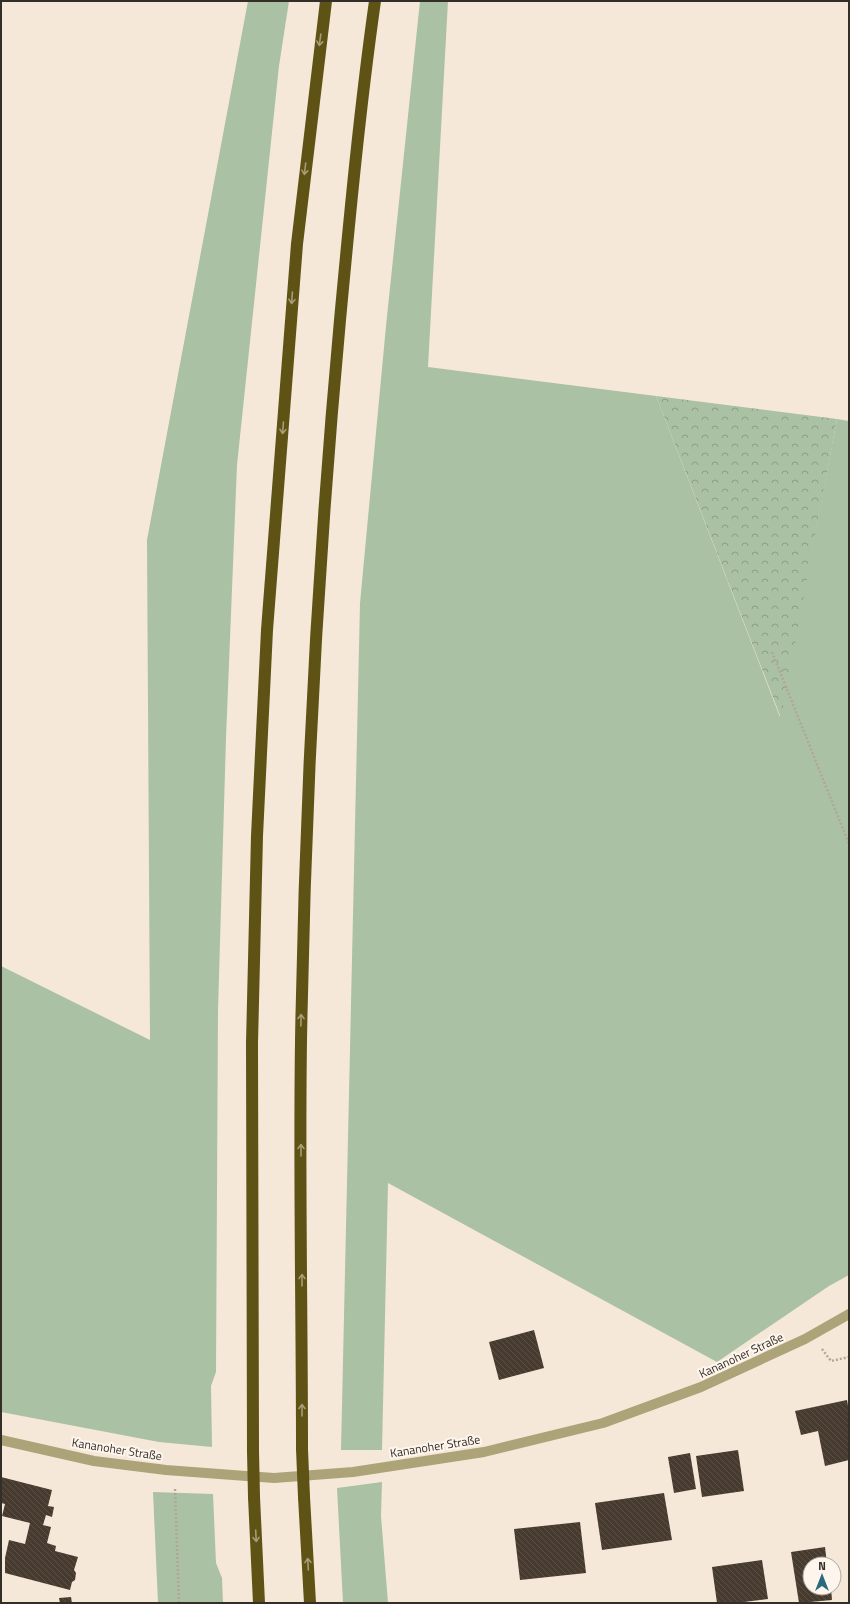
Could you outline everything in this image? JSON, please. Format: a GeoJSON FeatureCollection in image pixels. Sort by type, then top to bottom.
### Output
{"type":"FeatureCollection","features":[{"type":"Feature","properties":{"kind":"highway"},"geometry":{"type":"LineString","coordinates":[[260,1603],[253,1451],[252,1043],[257,836],[267,630],[297,244],[326,1]]}},
{"type":"Feature","properties":{"kind":"highway"},"geometry":{"type":"LineString","coordinates":[[310,1603],[302,1449],[301,1044],[305,841],[329,441],[347,247],[367,58],[376,1]]}},
{"type":"Feature","properties":{"kind":"street","name":"Kananoher Straße"},"geometry":{"type":"LineString","coordinates":[[1,1440],[94,1461],[175,1471],[274,1478],[353,1472],[484,1452],[603,1423],[694,1390],[812,1335],[849,1314]]}},
{"type":"Feature","properties":{"kind":"path"},"geometry":{"type":"LineString","coordinates":[[772,652],[849,844]]}},
{"type":"Feature","properties":{"kind":"path"},"geometry":{"type":"LineString","coordinates":[[812,1335],[831,1361],[849,1357]]}},
{"type":"Feature","properties":{"kind":"path"},"geometry":{"type":"LineString","coordinates":[[175,1471],[179,1603]]}},
{"type":"Feature","properties":{"kind":"green space"},"geometry":{"type":"Polygon","coordinates":[[[248,1],[289,1],[279,66],[237,465],[226,738],[218,1011],[216,1372],[211,1386],[212,1447],[159,1442],[1,1412],[1,966],[150,1040],[147,540],[248,1]]]}},
{"type":"Feature","properties":{"kind":"green space"},"geometry":{"type":"Polygon","coordinates":[[[420,1],[448,1],[428,367],[656,396],[780,717],[837,419],[849,421],[849,1275],[829,1286],[717,1362],[388,1183],[382,1450],[341,1450],[360,603],[386,326],[420,1]]]}},
{"type":"Feature","properties":{"kind":"green space"},"geometry":{"type":"Polygon","coordinates":[[[656,396],[837,419],[781,718],[656,396]]]}},
{"type":"Feature","properties":{"kind":"green space"},"geometry":{"type":"Polygon","coordinates":[[[382,1482],[381,1516],[388,1603],[343,1603],[337,1488],[382,1482]]]}},
{"type":"Feature","properties":{"kind":"green space"},"geometry":{"type":"Polygon","coordinates":[[[153,1492],[213,1494],[216,1563],[222,1578],[223,1603],[158,1603],[153,1492]]]}},
{"type":"Feature","properties":{"kind":"building"},"geometry":{"type":"Polygon","coordinates":[[[534,1330],[544,1368],[499,1380],[489,1342],[534,1330]]]}},
{"type":"Feature","properties":{"kind":"building"},"geometry":{"type":"Polygon","coordinates":[[[847,1400],[849,1411],[849,1460],[825,1466],[818,1431],[801,1435],[795,1411],[847,1400]]]}},
{"type":"Feature","properties":{"kind":"building"},"geometry":{"type":"Polygon","coordinates":[[[738,1450],[744,1491],[702,1497],[696,1456],[738,1450]]]}},
{"type":"Feature","properties":{"kind":"building"},"geometry":{"type":"Polygon","coordinates":[[[690,1453],[696,1489],[674,1493],[668,1457],[690,1453]]]}},
{"type":"Feature","properties":{"kind":"building"},"geometry":{"type":"Polygon","coordinates":[[[1,1477],[52,1490],[48,1506],[54,1507],[52,1517],[46,1515],[43,1525],[51,1527],[47,1543],[56,1546],[55,1551],[78,1557],[74,1570],[76,1573],[75,1580],[72,1582],[70,1590],[5,1573],[5,1558],[9,1540],[25,1544],[30,1523],[2,1516],[5,1504],[1,1503],[1,1477]]]}},
{"type":"Feature","properties":{"kind":"building"},"geometry":{"type":"Polygon","coordinates":[[[664,1493],[672,1540],[602,1550],[595,1503],[664,1493]]]}},
{"type":"Feature","properties":{"kind":"building"},"geometry":{"type":"Polygon","coordinates":[[[580,1522],[586,1573],[520,1580],[514,1529],[580,1522]]]}},
{"type":"Feature","properties":{"kind":"building"},"geometry":{"type":"Polygon","coordinates":[[[825,1547],[826,1556],[802,1556],[802,1596],[832,1596],[832,1600],[799,1603],[791,1552],[825,1547]]]}},
{"type":"Feature","properties":{"kind":"building"},"geometry":{"type":"Polygon","coordinates":[[[762,1560],[768,1599],[736,1603],[717,1603],[712,1567],[762,1560]]]}},
{"type":"Feature","properties":{"kind":"building"},"geometry":{"type":"Polygon","coordinates":[[[71,1597],[72,1603],[60,1603],[59,1598],[71,1597]]]}}]}
